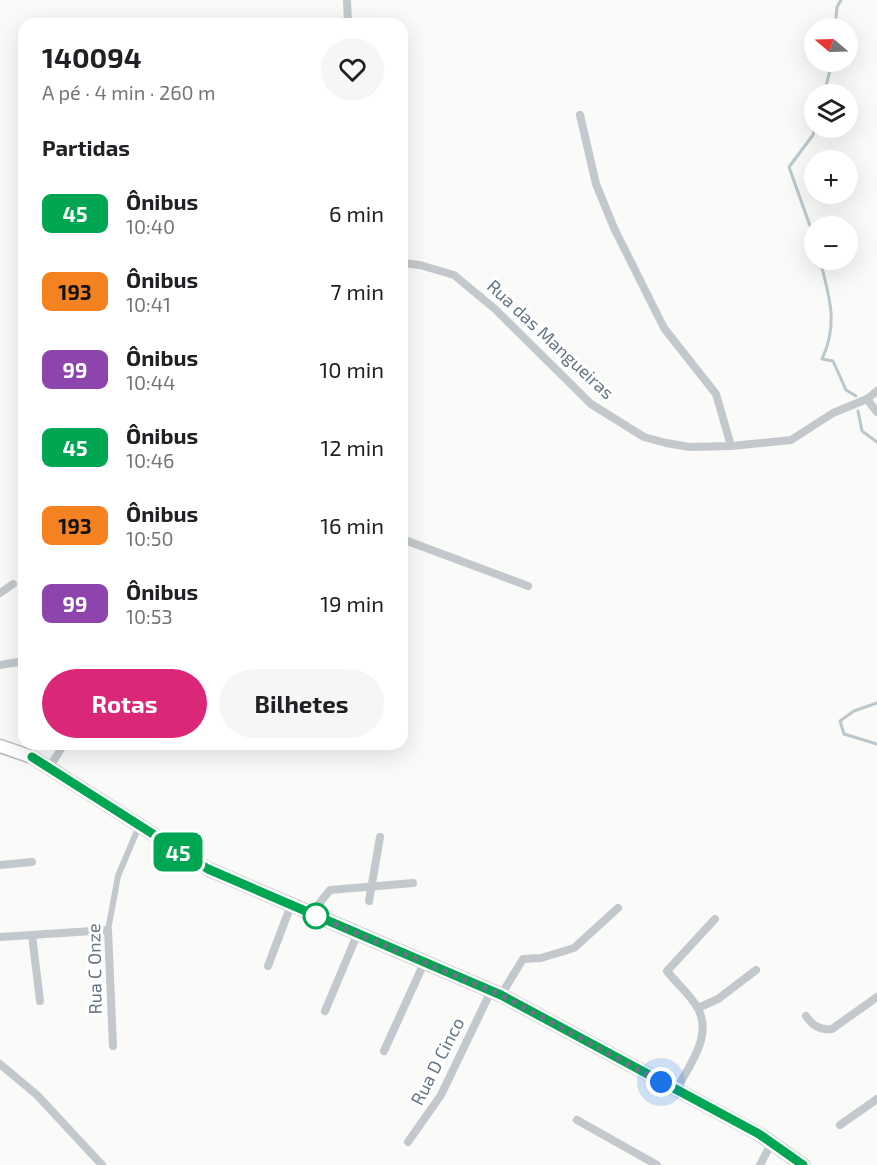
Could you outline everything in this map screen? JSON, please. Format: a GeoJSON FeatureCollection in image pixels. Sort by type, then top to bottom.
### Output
{"type":"FeatureCollection","features":[{"type":"Feature","properties":{"kind":"main road"},"geometry":{"type":"LineString","coordinates":[[0,746],[32,757],[208,869],[496,993],[772,1142],[803,1165]]}},
{"type":"Feature","properties":{"kind":"street"},"geometry":{"type":"LineString","coordinates":[[347,0],[348,18]]}},
{"type":"Feature","properties":{"kind":"street"},"geometry":{"type":"LineString","coordinates":[[580,115],[596,184],[614,228],[664,328],[716,394],[731,446]]}},
{"type":"Feature","properties":{"kind":"street","name":"Rua das Mangueiras"},"geometry":{"type":"LineString","coordinates":[[408,265],[437,269],[467,284],[528,340],[580,394],[637,434],[674,445],[731,446],[791,440],[833,412],[867,399],[877,391]]}},
{"type":"Feature","properties":{"kind":"street"},"geometry":{"type":"LineString","coordinates":[[867,399],[877,412]]}},
{"type":"Feature","properties":{"kind":"street"},"geometry":{"type":"LineString","coordinates":[[408,541],[528,585]]}},
{"type":"Feature","properties":{"kind":"street"},"geometry":{"type":"LineString","coordinates":[[0,593],[13,584]]}},
{"type":"Feature","properties":{"kind":"street"},"geometry":{"type":"LineString","coordinates":[[0,665],[18,662]]}},
{"type":"Feature","properties":{"kind":"street"},"geometry":{"type":"LineString","coordinates":[[49,768],[60,750]]}},
{"type":"Feature","properties":{"kind":"street","name":"Rua C Onze"},"geometry":{"type":"LineString","coordinates":[[113,1046],[108,930],[118,876],[139,826]]}},
{"type":"Feature","properties":{"kind":"street"},"geometry":{"type":"LineString","coordinates":[[369,901],[380,837]]}},
{"type":"Feature","properties":{"kind":"street"},"geometry":{"type":"LineString","coordinates":[[0,866],[32,862]]}},
{"type":"Feature","properties":{"kind":"street"},"geometry":{"type":"LineString","coordinates":[[311,914],[330,890],[413,883]]}},
{"type":"Feature","properties":{"kind":"street"},"geometry":{"type":"LineString","coordinates":[[268,966],[291,905]]}},
{"type":"Feature","properties":{"kind":"street","name":"Rua D Cinco"},"geometry":{"type":"LineString","coordinates":[[408,1142],[441,1095],[496,993],[523,958],[537,959],[573,948],[618,908]]}},
{"type":"Feature","properties":{"kind":"street"},"geometry":{"type":"LineString","coordinates":[[676,1090],[703,1035],[698,1008],[667,971],[715,919]]}},
{"type":"Feature","properties":{"kind":"street"},"geometry":{"type":"LineString","coordinates":[[0,937],[108,930]]}},
{"type":"Feature","properties":{"kind":"street"},"geometry":{"type":"LineString","coordinates":[[32,934],[40,1001]]}},
{"type":"Feature","properties":{"kind":"street"},"geometry":{"type":"LineString","coordinates":[[325,1011],[357,935]]}},
{"type":"Feature","properties":{"kind":"street"},"geometry":{"type":"LineString","coordinates":[[384,1051],[424,963]]}},
{"type":"Feature","properties":{"kind":"street"},"geometry":{"type":"LineString","coordinates":[[698,1008],[718,999],[756,970]]}},
{"type":"Feature","properties":{"kind":"street"},"geometry":{"type":"LineString","coordinates":[[806,1016],[813,1026],[823,1030],[831,1029],[877,997]]}},
{"type":"Feature","properties":{"kind":"street"},"geometry":{"type":"LineString","coordinates":[[0,1064],[37,1095],[100,1164]]}},
{"type":"Feature","properties":{"kind":"street"},"geometry":{"type":"LineString","coordinates":[[840,1125],[877,1100]]}},
{"type":"Feature","properties":{"kind":"street"},"geometry":{"type":"LineString","coordinates":[[577,1120],[657,1165]]}},
{"type":"Feature","properties":{"kind":"street"},"geometry":{"type":"LineString","coordinates":[[760,1165],[772,1142]]}},
{"type":"Feature","properties":{"kind":"waterway"},"geometry":{"type":"LineString","coordinates":[[836,18],[837,7],[841,0]]}},
{"type":"Feature","properties":{"kind":"waterway"},"geometry":{"type":"LineString","coordinates":[[826,84],[830,72]]}},
{"type":"Feature","properties":{"kind":"waterway"},"geometry":{"type":"LineString","coordinates":[[806,216],[789,167],[811,138]]}},
{"type":"Feature","properties":{"kind":"waterway"},"geometry":{"type":"LineString","coordinates":[[822,270],[829,298],[831,321],[827,346],[822,359],[833,361],[846,390],[856,396]]}},
{"type":"Feature","properties":{"kind":"waterway"},"geometry":{"type":"LineString","coordinates":[[858,411],[862,431],[877,442]]}},
{"type":"Feature","properties":{"kind":"waterway"},"geometry":{"type":"LineString","coordinates":[[877,703],[854,711],[840,721],[844,734],[877,744]]}},
{"type":"Feature","properties":{"kind":"bus line","name":"45"},"geometry":{"type":"LineString","coordinates":[[32,757],[208,869],[501,995],[759,1134],[803,1165]]}},
{"type":"Feature","properties":{"kind":"route"},"geometry":{"type":"LineString","coordinates":[[316,916],[311,914],[501,995],[661,1082]]}}]}
